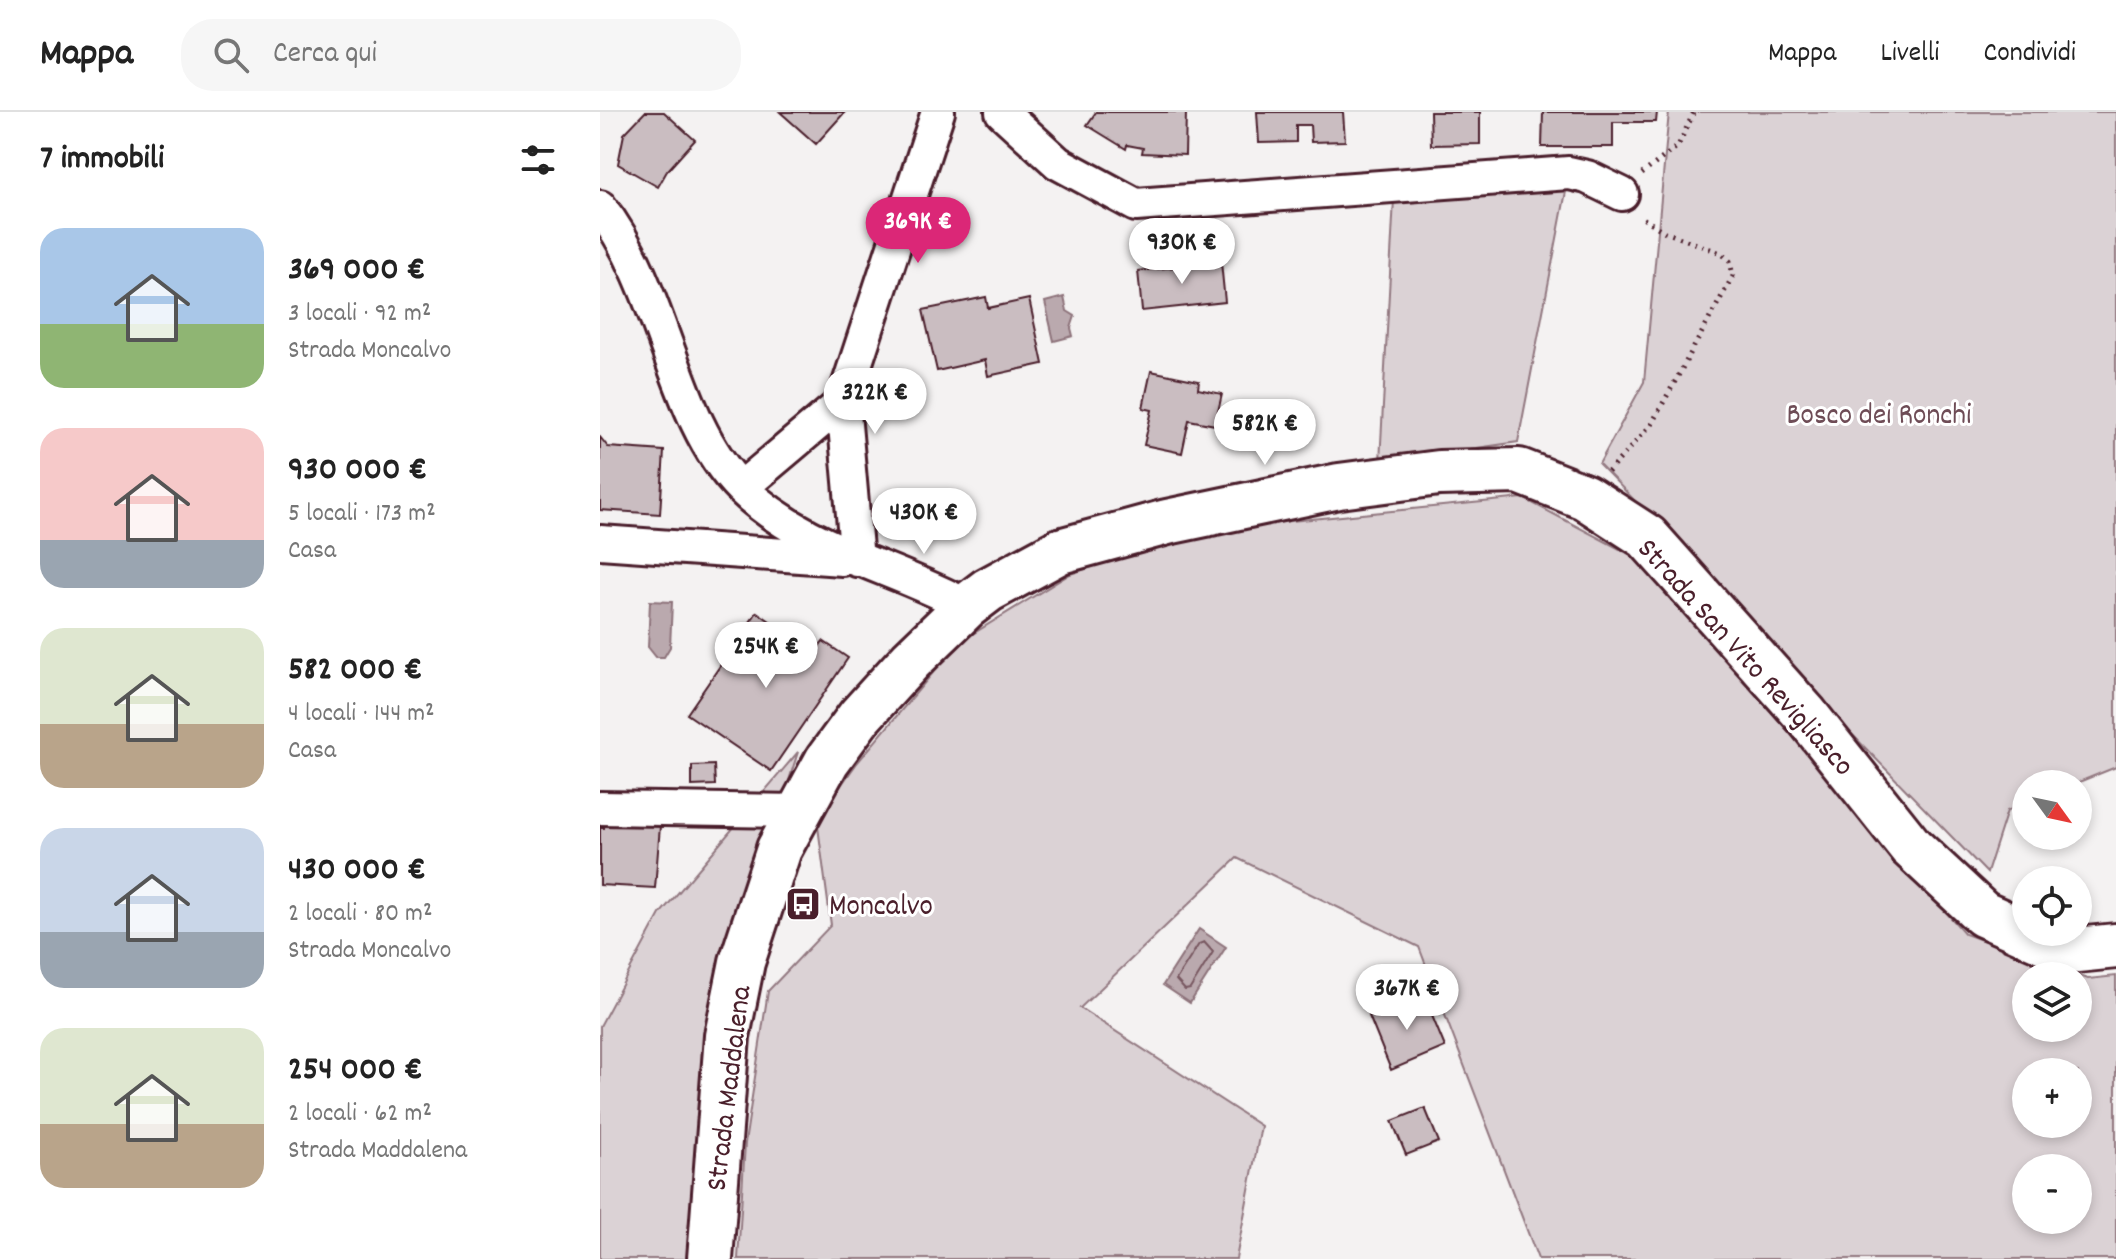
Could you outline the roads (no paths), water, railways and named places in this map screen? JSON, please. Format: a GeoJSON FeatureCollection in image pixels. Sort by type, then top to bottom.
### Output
{"type":"FeatureCollection","features":[{"type":"Feature","properties":{"kind":"street"},"geometry":{"type":"LineString","coordinates":[[857,560],[843,402],[938,112]]}},
{"type":"Feature","properties":{"kind":"street"},"geometry":{"type":"LineString","coordinates":[[1002,112],[1058,163],[1136,205],[1569,173],[1587,177],[1622,194]]}},
{"type":"Feature","properties":{"kind":"street"},"geometry":{"type":"LineString","coordinates":[[600,207],[619,232],[641,275],[709,445],[741,488],[820,544],[967,606]]}},
{"type":"Feature","properties":{"kind":"street"},"geometry":{"type":"LineString","coordinates":[[741,488],[843,402]]}},
{"type":"Feature","properties":{"kind":"street","name":"Strada San Vito Revigliasco"},"geometry":{"type":"LineString","coordinates":[[967,606],[1014,574],[1060,551],[1167,522],[1339,486],[1439,473],[1519,471],[1585,497],[1647,537],[1806,715],[1911,847],[1983,914],[2067,951],[2116,946]]}},
{"type":"Feature","properties":{"kind":"street"},"geometry":{"type":"LineString","coordinates":[[600,542],[857,560]]}},
{"type":"Feature","properties":{"kind":"street","name":"Strada Maddalena"},"geometry":{"type":"LineString","coordinates":[[710,1259],[727,1036],[763,891],[797,811],[827,761],[860,716],[967,606]]}},
{"type":"Feature","properties":{"kind":"street"},"geometry":{"type":"LineString","coordinates":[[600,808],[797,811]]}},
{"type":"Feature","properties":{"kind":"water"},"geometry":{"type":"Polygon","coordinates":[[[1064,297],[1067,311],[1075,316],[1071,328],[1073,336],[1054,341],[1045,302],[1064,297]]]}},
{"type":"Feature","properties":{"kind":"water"},"geometry":{"type":"Polygon","coordinates":[[[650,601],[672,602],[670,647],[664,657],[656,657],[648,647],[650,601]]]}},
{"type":"Feature","properties":{"kind":"water"},"geometry":{"type":"Polygon","coordinates":[[[1199,929],[1226,947],[1190,1003],[1163,985],[1199,929]]]}},
{"type":"Feature","properties":{"kind":"place","name":"Moncalvo"},"geometry":{"type":"Point","coordinates":[803,904]}},
{"type":"Feature","properties":{"kind":"park label","name":"Bosco dei Ronchi"},"geometry":{"type":"Point","coordinates":[1879,413]}}]}
